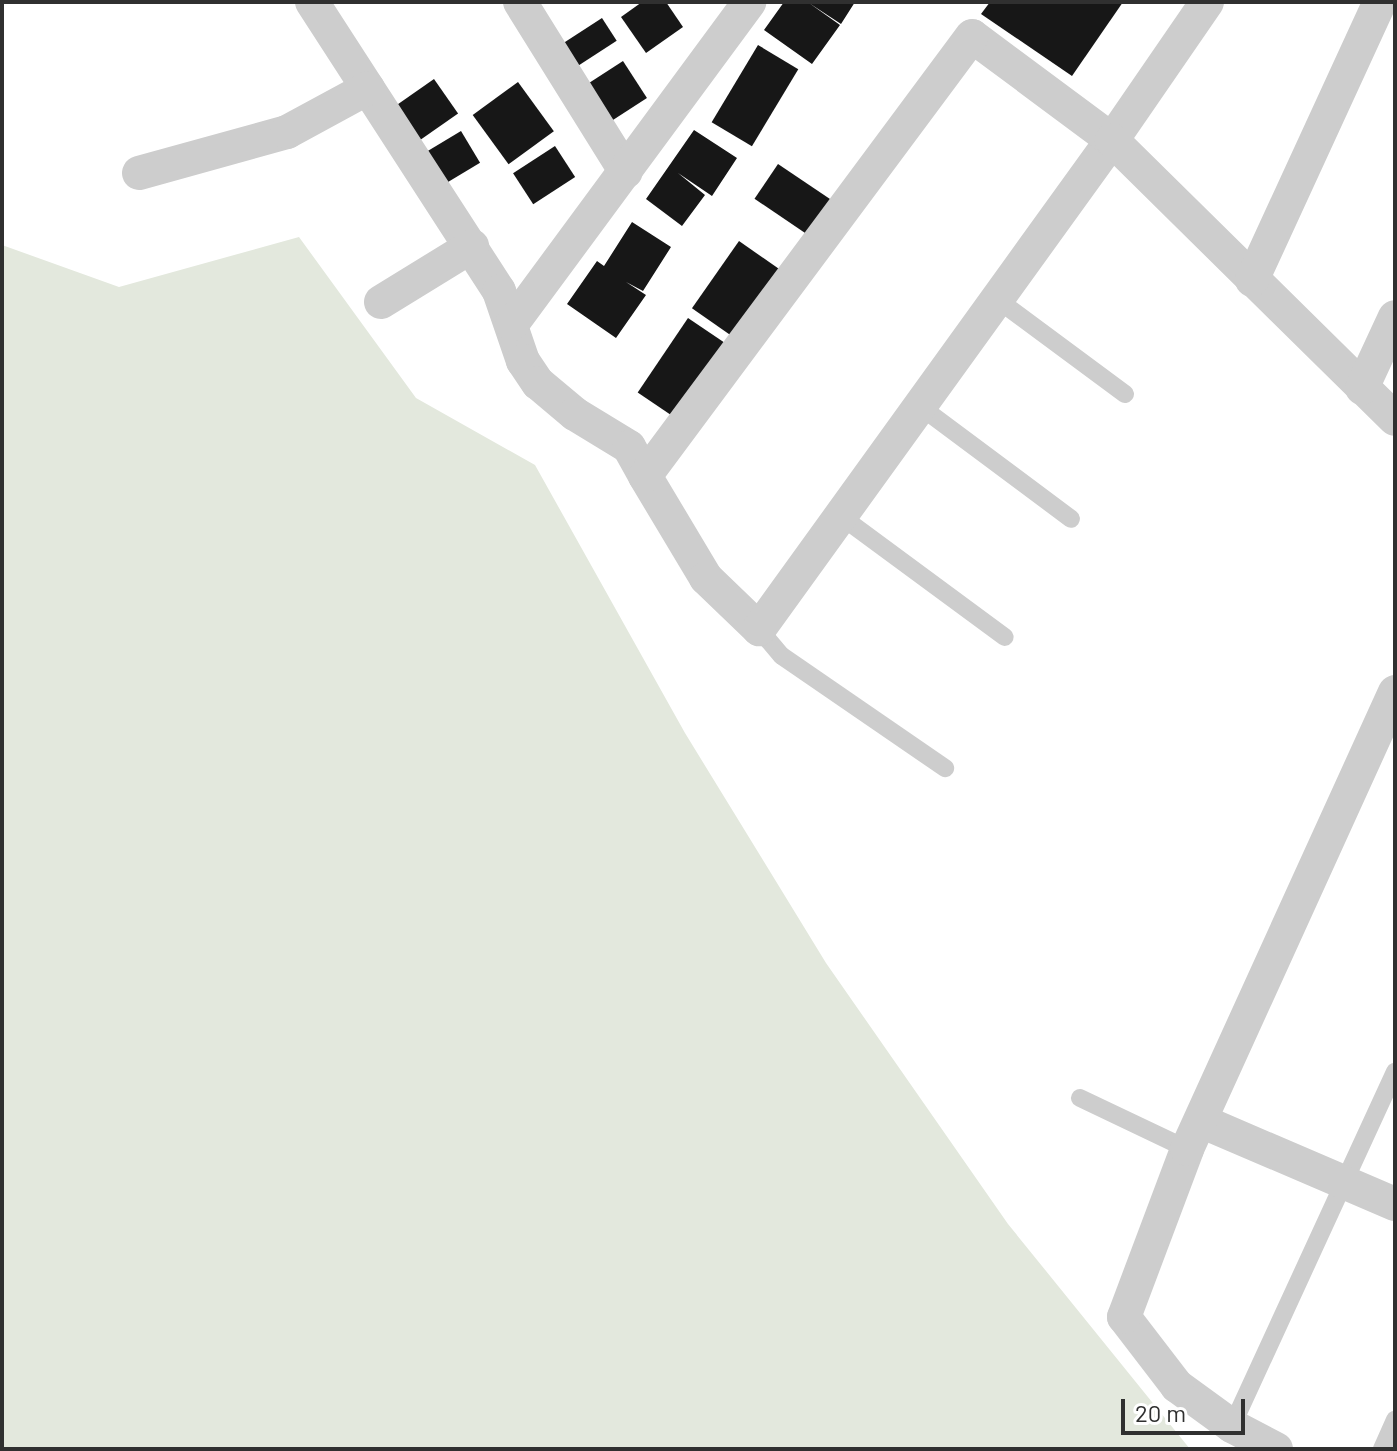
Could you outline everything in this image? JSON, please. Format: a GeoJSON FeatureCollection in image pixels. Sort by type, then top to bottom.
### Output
{"type":"FeatureCollection","features":[{"type":"Feature","properties":{"kind":"street"},"geometry":{"type":"LineString","coordinates":[[312,2],[472,246],[512,324],[523,361],[538,383],[575,414],[629,447],[706,578],[759,629],[998,300],[1207,2]]}},
{"type":"Feature","properties":{"kind":"street"},"geometry":{"type":"LineString","coordinates":[[520,2],[626,172]]}},
{"type":"Feature","properties":{"kind":"street"},"geometry":{"type":"LineString","coordinates":[[1252,280],[1380,2]]}},
{"type":"Feature","properties":{"kind":"street"},"geometry":{"type":"LineString","coordinates":[[512,324],[626,172],[736,8]]}},
{"type":"Feature","properties":{"kind":"street"},"geometry":{"type":"LineString","coordinates":[[645,476],[972,36],[1112,140],[1395,419]]}},
{"type":"Feature","properties":{"kind":"street"},"geometry":{"type":"LineString","coordinates":[[139,173],[287,132],[368,88]]}},
{"type":"Feature","properties":{"kind":"street"},"geometry":{"type":"LineString","coordinates":[[381,302],[472,246]]}},
{"type":"Feature","properties":{"kind":"street"},"geometry":{"type":"LineString","coordinates":[[1362,388],[1395,317]]}},
{"type":"Feature","properties":{"kind":"street"},"geometry":{"type":"LineString","coordinates":[[1276,1449],[1232,1426],[1177,1386],[1124,1317],[1194,1135],[1395,692]]}},
{"type":"Feature","properties":{"kind":"street"},"geometry":{"type":"LineString","coordinates":[[1194,1135],[1345,1183],[1395,1204]]}},
{"type":"Feature","properties":{"kind":"lane"},"geometry":{"type":"LineString","coordinates":[[998,300],[1125,394]]}},
{"type":"Feature","properties":{"kind":"lane"},"geometry":{"type":"LineString","coordinates":[[921,407],[1071,519]]}},
{"type":"Feature","properties":{"kind":"lane"},"geometry":{"type":"LineString","coordinates":[[842,517],[1005,637]]}},
{"type":"Feature","properties":{"kind":"lane"},"geometry":{"type":"LineString","coordinates":[[759,629],[782,656],[945,768]]}},
{"type":"Feature","properties":{"kind":"lane"},"geometry":{"type":"LineString","coordinates":[[1232,1426],[1395,1072]]}},
{"type":"Feature","properties":{"kind":"lane"},"geometry":{"type":"LineString","coordinates":[[1080,1098],[1194,1135]]}},
{"type":"Feature","properties":{"kind":"lane"},"geometry":{"type":"LineString","coordinates":[[1382,1449],[1395,1420]]}},
{"type":"Feature","properties":{"kind":"shaded area"},"geometry":{"type":"Polygon","coordinates":[[[299,237],[416,398],[535,465],[685,733],[826,963],[1008,1224],[1190,1449],[2,1449],[2,245],[119,287],[299,237]]]}},
{"type":"Feature","properties":{"kind":"building"},"geometry":{"type":"Polygon","coordinates":[[[642,2],[666,2],[683,27],[646,53],[621,17],[642,2]]]}},
{"type":"Feature","properties":{"kind":"building"},"geometry":{"type":"Polygon","coordinates":[[[784,2],[855,2],[841,24],[809,3],[840,25],[812,64],[764,30],[784,2]]]}},
{"type":"Feature","properties":{"kind":"building"},"geometry":{"type":"Polygon","coordinates":[[[990,2],[1123,2],[1072,76],[981,14],[990,2]]]}},
{"type":"Feature","properties":{"kind":"building"},"geometry":{"type":"Polygon","coordinates":[[[602,18],[617,41],[574,68],[559,46],[602,18]]]}},
{"type":"Feature","properties":{"kind":"building"},"geometry":{"type":"Polygon","coordinates":[[[758,45],[798,69],[752,146],[712,122],[758,45]]]}},
{"type":"Feature","properties":{"kind":"building"},"geometry":{"type":"Polygon","coordinates":[[[623,61],[647,98],[608,123],[584,87],[623,61]]]}},
{"type":"Feature","properties":{"kind":"building"},"geometry":{"type":"Polygon","coordinates":[[[434,79],[458,113],[415,143],[391,109],[434,79]]]}},
{"type":"Feature","properties":{"kind":"building"},"geometry":{"type":"Polygon","coordinates":[[[518,82],[554,131],[509,164],[473,115],[518,82]]]}},
{"type":"Feature","properties":{"kind":"building"},"geometry":{"type":"Polygon","coordinates":[[[694,130],[737,158],[712,196],[678,173],[705,195],[682,226],[646,199],[694,130]]]}},
{"type":"Feature","properties":{"kind":"building"},"geometry":{"type":"Polygon","coordinates":[[[461,131],[480,163],[438,188],[419,156],[461,131]]]}},
{"type":"Feature","properties":{"kind":"building"},"geometry":{"type":"Polygon","coordinates":[[[555,146],[575,177],[533,204],[513,173],[555,146]]]}},
{"type":"Feature","properties":{"kind":"building"},"geometry":{"type":"Polygon","coordinates":[[[778,164],[839,205],[815,240],[755,199],[778,164]]]}},
{"type":"Feature","properties":{"kind":"building"},"geometry":{"type":"Polygon","coordinates":[[[632,222],[671,247],[643,291],[626,282],[646,295],[616,338],[567,304],[597,261],[604,266],[632,222]]]}},
{"type":"Feature","properties":{"kind":"building"},"geometry":{"type":"Polygon","coordinates":[[[739,241],[785,273],[738,340],[692,308],[739,241]]]}},
{"type":"Feature","properties":{"kind":"building"},"geometry":{"type":"Polygon","coordinates":[[[688,318],[729,346],[679,421],[638,393],[688,318]]]}}]}
